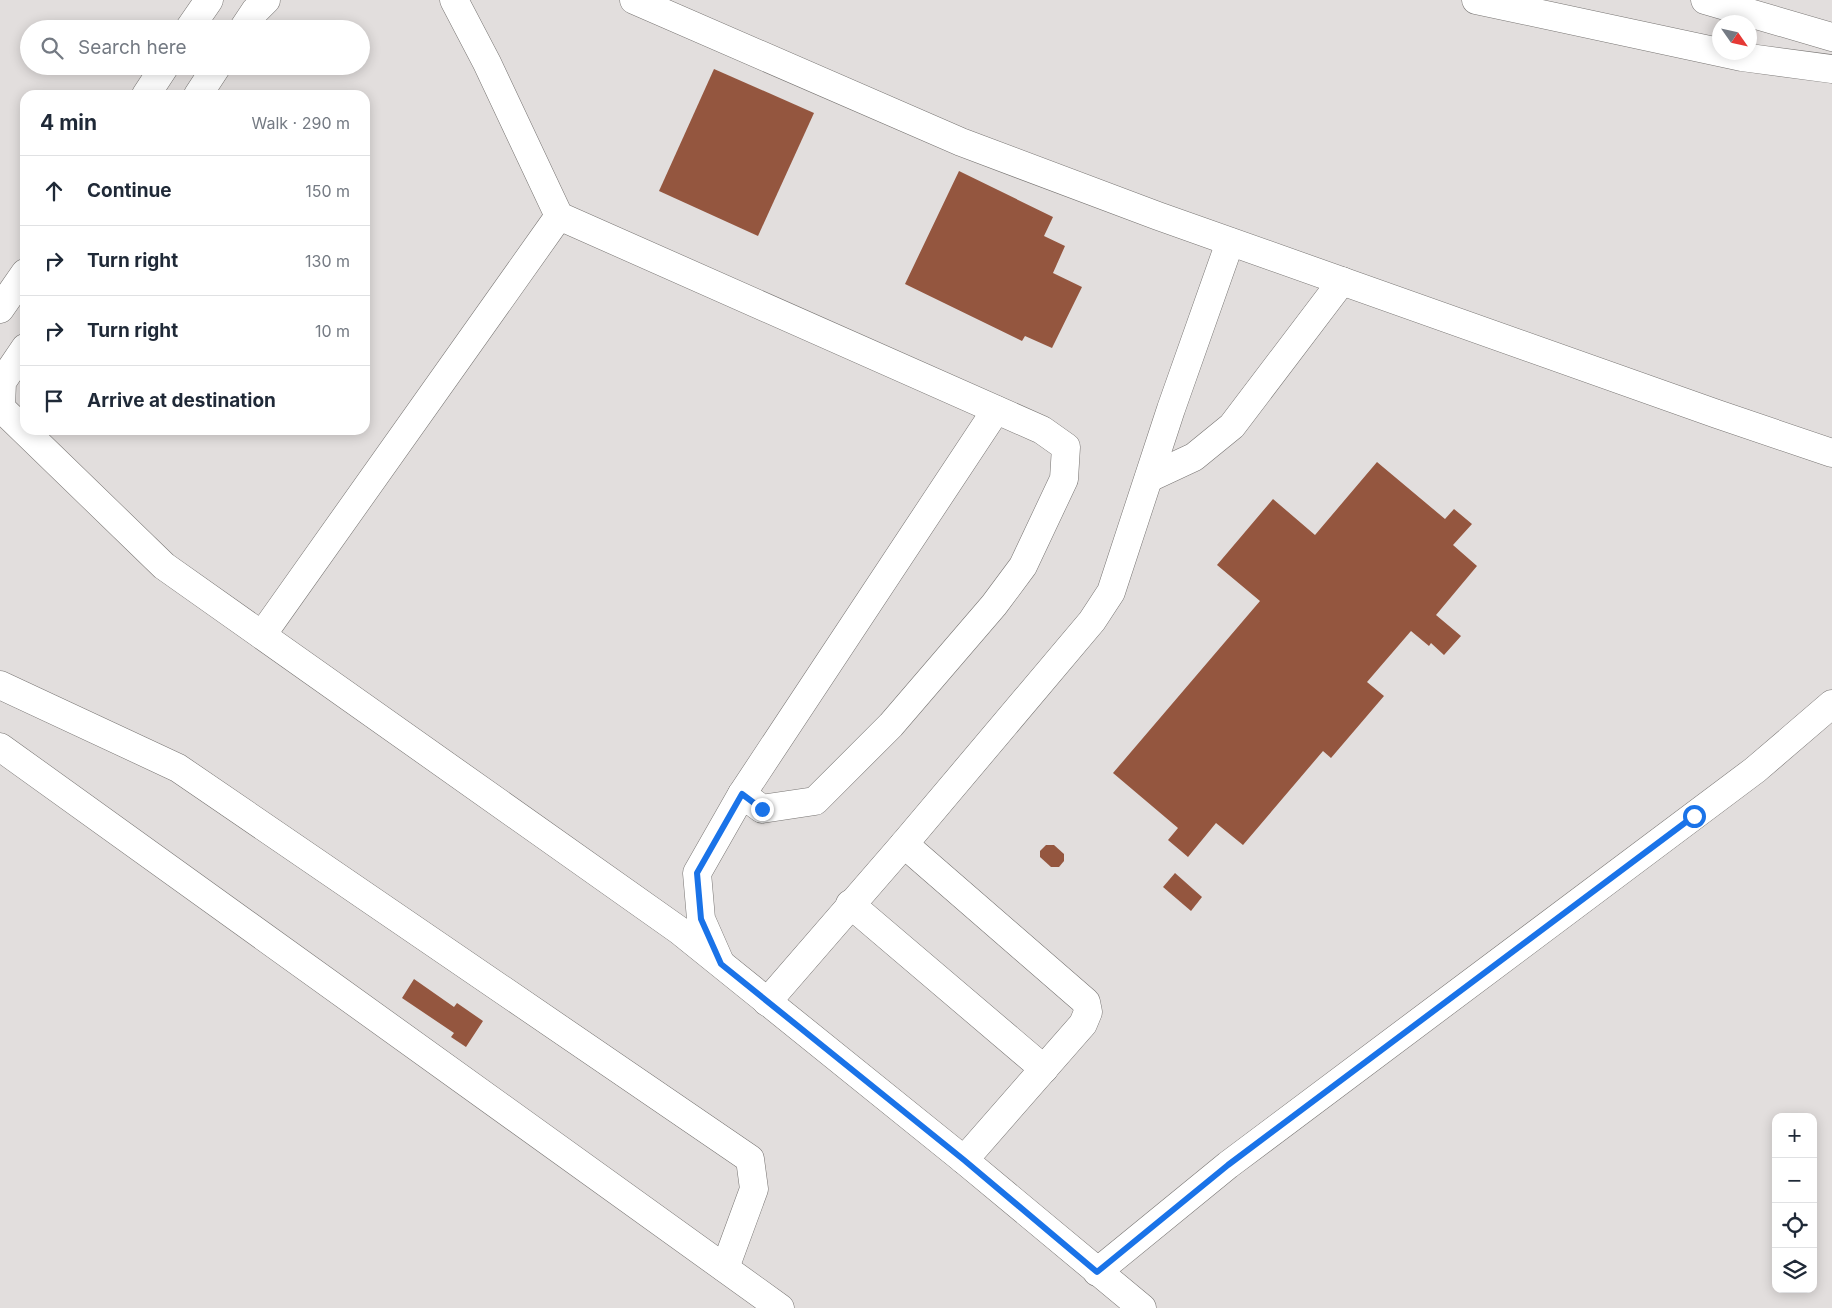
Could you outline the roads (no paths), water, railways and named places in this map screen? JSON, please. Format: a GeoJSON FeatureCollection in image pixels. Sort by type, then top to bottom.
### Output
{"type":"FeatureCollection","features":[{"type":"Feature","properties":{"kind":"main road"},"geometry":{"type":"LineString","coordinates":[[195,20],[209,0]]}},
{"type":"Feature","properties":{"kind":"main road"},"geometry":{"type":"LineString","coordinates":[[249,20],[266,0]]}},
{"type":"Feature","properties":{"kind":"main road"},"geometry":{"type":"LineString","coordinates":[[454,0],[487,63],[559,216],[1042,430],[1066,447],[1064,479],[1023,566],[994,605],[891,725],[815,801],[762,809],[742,794]]}},
{"type":"Feature","properties":{"kind":"main road"},"geometry":{"type":"LineString","coordinates":[[634,0],[961,142],[1230,242],[1832,453]]}},
{"type":"Feature","properties":{"kind":"main road"},"geometry":{"type":"LineString","coordinates":[[1476,0],[1742,57],[1832,69]]}},
{"type":"Feature","properties":{"kind":"main road"},"geometry":{"type":"LineString","coordinates":[[1706,0],[1832,37]]}},
{"type":"Feature","properties":{"kind":"main road"},"geometry":{"type":"LineString","coordinates":[[149,90],[159,75]]}},
{"type":"Feature","properties":{"kind":"main road"},"geometry":{"type":"LineString","coordinates":[[201,90],[211,75]]}},
{"type":"Feature","properties":{"kind":"main road"},"geometry":{"type":"LineString","coordinates":[[262,636],[559,216]]}},
{"type":"Feature","properties":{"kind":"main road"},"geometry":{"type":"LineString","coordinates":[[767,1002],[904,844],[1097,614],[1111,592],[1170,409],[1230,242]]}},
{"type":"Feature","properties":{"kind":"main road"},"geometry":{"type":"LineString","coordinates":[[0,309],[20,280]]}},
{"type":"Feature","properties":{"kind":"main road"},"geometry":{"type":"LineString","coordinates":[[1149,478],[1194,457],[1232,426],[1342,281]]}},
{"type":"Feature","properties":{"kind":"main road"},"geometry":{"type":"LineString","coordinates":[[20,355],[2,382],[2,408],[20,426]]}},
{"type":"Feature","properties":{"kind":"main road"},"geometry":{"type":"LineString","coordinates":[[721,964],[701,919],[697,873],[742,794],[996,410]]}},
{"type":"Feature","properties":{"kind":"main road"},"geometry":{"type":"LineString","coordinates":[[30,435],[164,566],[680,930],[964,1160],[1142,1308]]}},
{"type":"Feature","properties":{"kind":"main road"},"geometry":{"type":"LineString","coordinates":[[0,685],[178,768],[750,1159],[754,1189],[725,1268]]}},
{"type":"Feature","properties":{"kind":"main road"},"geometry":{"type":"LineString","coordinates":[[1097,1272],[1228,1165],[1755,770],[1832,704]]}},
{"type":"Feature","properties":{"kind":"main road"},"geometry":{"type":"LineString","coordinates":[[0,747],[780,1308]]}},
{"type":"Feature","properties":{"kind":"main road"},"geometry":{"type":"LineString","coordinates":[[904,844],[1086,1002],[1088,1012],[1083,1024],[964,1160]]}},
{"type":"Feature","properties":{"kind":"main road"},"geometry":{"type":"LineString","coordinates":[[850,904],[1044,1068]]}}]}
